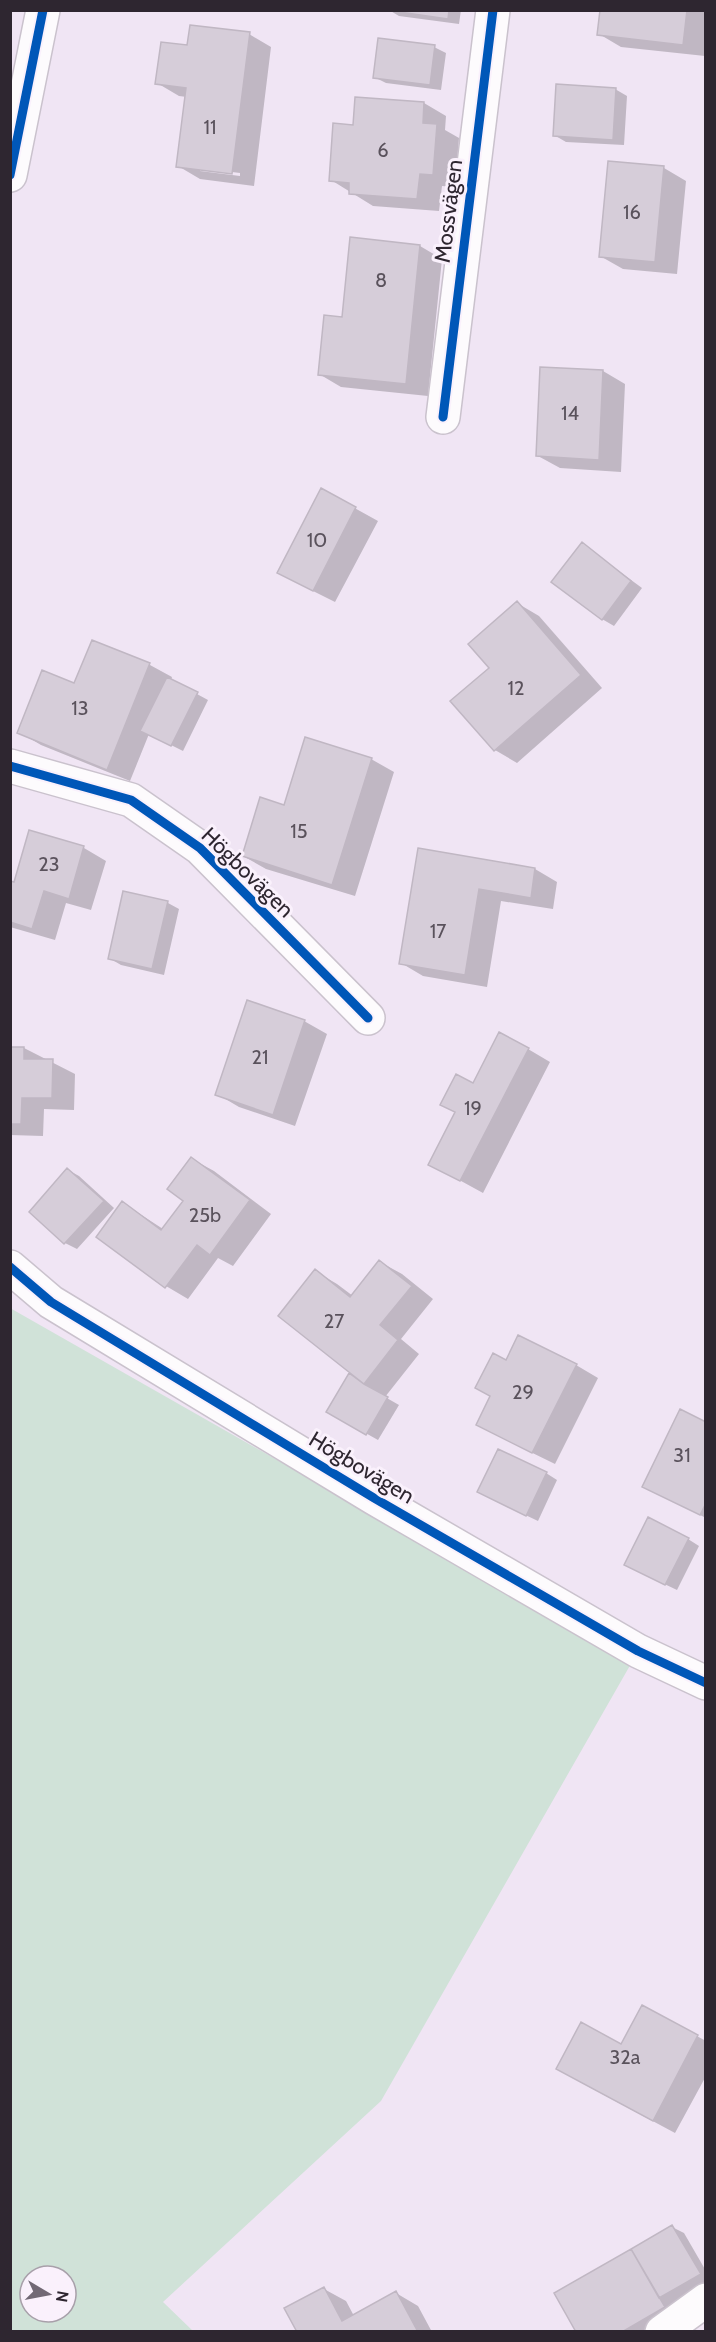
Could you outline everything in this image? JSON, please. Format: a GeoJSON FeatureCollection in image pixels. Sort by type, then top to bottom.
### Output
{"type":"FeatureCollection","features":[{"type":"Feature","properties":{"kind":"street"},"geometry":{"type":"LineString","coordinates":[[10,175],[43,10]]}},
{"type":"Feature","properties":{"kind":"street","name":"Mossvägen"},"geometry":{"type":"LineString","coordinates":[[442,417],[493,10]]}},
{"type":"Feature","properties":{"kind":"street","name":"Högbovägen"},"geometry":{"type":"LineString","coordinates":[[10,766],[131,800],[200,848],[368,1018]]}},
{"type":"Feature","properties":{"kind":"street","name":"Högbovägen"},"geometry":{"type":"LineString","coordinates":[[10,1267],[51,1302],[374,1498],[638,1651],[705,1683]]}},
{"type":"Feature","properties":{"kind":"street"},"geometry":{"type":"LineString","coordinates":[[662,2331],[705,2300]]}},
{"type":"Feature","properties":{"kind":"green space"},"geometry":{"type":"Polygon","coordinates":[[[10,1308],[632,1662],[381,2101],[163,2302],[193,2331],[11,2331],[10,1308]]]}},
{"type":"Feature","properties":{"kind":"building"},"geometry":{"type":"Polygon","coordinates":[[[386,10],[449,10],[448,19],[386,10]]]}},
{"type":"Feature","properties":{"kind":"building"},"geometry":{"type":"Polygon","coordinates":[[[600,10],[687,10],[683,45],[597,35],[600,10]]]}},
{"type":"Feature","properties":{"kind":"building"},"geometry":{"type":"Polygon","coordinates":[[[190,25],[250,32],[232,174],[176,167],[186,88],[155,84],[161,42],[187,45],[190,25]]]}},
{"type":"Feature","properties":{"kind":"building"},"geometry":{"type":"Polygon","coordinates":[[[378,38],[435,45],[430,85],[373,78],[378,38]]]}},
{"type":"Feature","properties":{"kind":"building"},"geometry":{"type":"Polygon","coordinates":[[[556,84],[616,88],[613,140],[553,136],[556,84]]]}},
{"type":"Feature","properties":{"kind":"building"},"geometry":{"type":"Polygon","coordinates":[[[355,97],[424,102],[423,123],[437,124],[433,175],[420,174],[417,199],[349,194],[349,183],[329,181],[333,123],[353,125],[355,97]]]}},
{"type":"Feature","properties":{"kind":"building"},"geometry":{"type":"Polygon","coordinates":[[[608,161],[664,166],[655,262],[599,257],[608,161]]]}},
{"type":"Feature","properties":{"kind":"building"},"geometry":{"type":"Polygon","coordinates":[[[350,237],[420,245],[406,384],[318,375],[324,315],[342,317],[350,237]]]}},
{"type":"Feature","properties":{"kind":"building"},"geometry":{"type":"Polygon","coordinates":[[[540,367],[603,370],[599,460],[536,456],[540,367]]]}},
{"type":"Feature","properties":{"kind":"building"},"geometry":{"type":"Polygon","coordinates":[[[321,488],[356,507],[313,591],[277,573],[321,488]]]}},
{"type":"Feature","properties":{"kind":"building"},"geometry":{"type":"Polygon","coordinates":[[[582,542],[631,581],[602,620],[551,582],[582,542]]]}},
{"type":"Feature","properties":{"kind":"building"},"geometry":{"type":"Polygon","coordinates":[[[517,601],[581,675],[494,751],[450,701],[489,668],[468,644],[517,601]]]}},
{"type":"Feature","properties":{"kind":"building"},"geometry":{"type":"Polygon","coordinates":[[[92,640],[150,663],[107,770],[17,733],[42,670],[74,683],[92,640]]]}},
{"type":"Feature","properties":{"kind":"building"},"geometry":{"type":"Polygon","coordinates":[[[167,677],[198,692],[171,746],[140,731],[167,677]]]}},
{"type":"Feature","properties":{"kind":"building"},"geometry":{"type":"Polygon","coordinates":[[[305,737],[372,758],[332,885],[242,856],[260,797],[284,805],[305,737]]]}},
{"type":"Feature","properties":{"kind":"building"},"geometry":{"type":"Polygon","coordinates":[[[29,830],[84,846],[69,899],[44,891],[32,929],[10,922],[10,881],[14,882],[29,830]]]}},
{"type":"Feature","properties":{"kind":"building"},"geometry":{"type":"Polygon","coordinates":[[[418,848],[535,868],[531,898],[479,889],[465,975],[399,964],[418,848]]]}},
{"type":"Feature","properties":{"kind":"building"},"geometry":{"type":"Polygon","coordinates":[[[123,891],[168,901],[152,969],[108,959],[123,891]]]}},
{"type":"Feature","properties":{"kind":"building"},"geometry":{"type":"Polygon","coordinates":[[[247,1000],[305,1020],[273,1115],[215,1095],[247,1000]]]}},
{"type":"Feature","properties":{"kind":"building"},"geometry":{"type":"Polygon","coordinates":[[[499,1032],[529,1048],[460,1181],[428,1165],[455,1112],[440,1105],[456,1074],[473,1083],[499,1032]]]}},
{"type":"Feature","properties":{"kind":"building"},"geometry":{"type":"Polygon","coordinates":[[[10,1047],[24,1047],[24,1059],[53,1059],[52,1098],[22,1098],[21,1124],[10,1124],[10,1047]]]}},
{"type":"Feature","properties":{"kind":"building"},"geometry":{"type":"Polygon","coordinates":[[[191,1157],[250,1200],[210,1255],[197,1245],[165,1288],[96,1237],[122,1201],[161,1230],[183,1201],[167,1189],[191,1157]]]}},
{"type":"Feature","properties":{"kind":"building"},"geometry":{"type":"Polygon","coordinates":[[[67,1168],[104,1201],[64,1244],[29,1212],[67,1168]]]}},
{"type":"Feature","properties":{"kind":"building"},"geometry":{"type":"Polygon","coordinates":[[[379,1260],[412,1286],[380,1325],[398,1340],[364,1384],[278,1316],[315,1269],[350,1297],[379,1260]]]}},
{"type":"Feature","properties":{"kind":"building"},"geometry":{"type":"Polygon","coordinates":[[[518,1335],[577,1364],[532,1453],[476,1425],[490,1396],[475,1388],[493,1353],[506,1360],[518,1335]]]}},
{"type":"Feature","properties":{"kind":"building"},"geometry":{"type":"Polygon","coordinates":[[[349,1373],[388,1397],[366,1435],[326,1412],[349,1373]]]}},
{"type":"Feature","properties":{"kind":"building"},"geometry":{"type":"Polygon","coordinates":[[[680,1409],[706,1422],[706,1503],[700,1515],[642,1487],[680,1409]]]}},
{"type":"Feature","properties":{"kind":"building"},"geometry":{"type":"Polygon","coordinates":[[[498,1449],[547,1472],[526,1516],[477,1492],[498,1449]]]}},
{"type":"Feature","properties":{"kind":"building"},"geometry":{"type":"Polygon","coordinates":[[[648,1517],[689,1538],[665,1585],[624,1565],[648,1517]]]}},
{"type":"Feature","properties":{"kind":"building"},"geometry":{"type":"Polygon","coordinates":[[[642,2005],[698,2035],[653,2121],[556,2069],[581,2022],[621,2044],[642,2005]]]}},
{"type":"Feature","properties":{"kind":"building"},"geometry":{"type":"Polygon","coordinates":[[[672,2225],[701,2274],[659,2298],[631,2249],[672,2225]]]}},
{"type":"Feature","properties":{"kind":"building"},"geometry":{"type":"Polygon","coordinates":[[[631,2249],[665,2307],[622,2332],[576,2332],[554,2293],[631,2249]]]}},
{"type":"Feature","properties":{"kind":"building"},"geometry":{"type":"Polygon","coordinates":[[[324,2287],[342,2321],[396,2291],[418,2332],[297,2332],[284,2308],[324,2287]]]}},
{"type":"Feature","properties":{"kind":"cycle path"},"geometry":{"type":"LineString","coordinates":[[10,175],[43,10]]}},
{"type":"Feature","properties":{"kind":"cycle path"},"geometry":{"type":"LineString","coordinates":[[443,417],[493,10]]}},
{"type":"Feature","properties":{"kind":"cycle path"},"geometry":{"type":"LineString","coordinates":[[10,766],[131,800],[200,848],[368,1018]]}},
{"type":"Feature","properties":{"kind":"cycle path"},"geometry":{"type":"LineString","coordinates":[[10,1267],[51,1302],[374,1498],[638,1651],[706,1683]]}}]}
